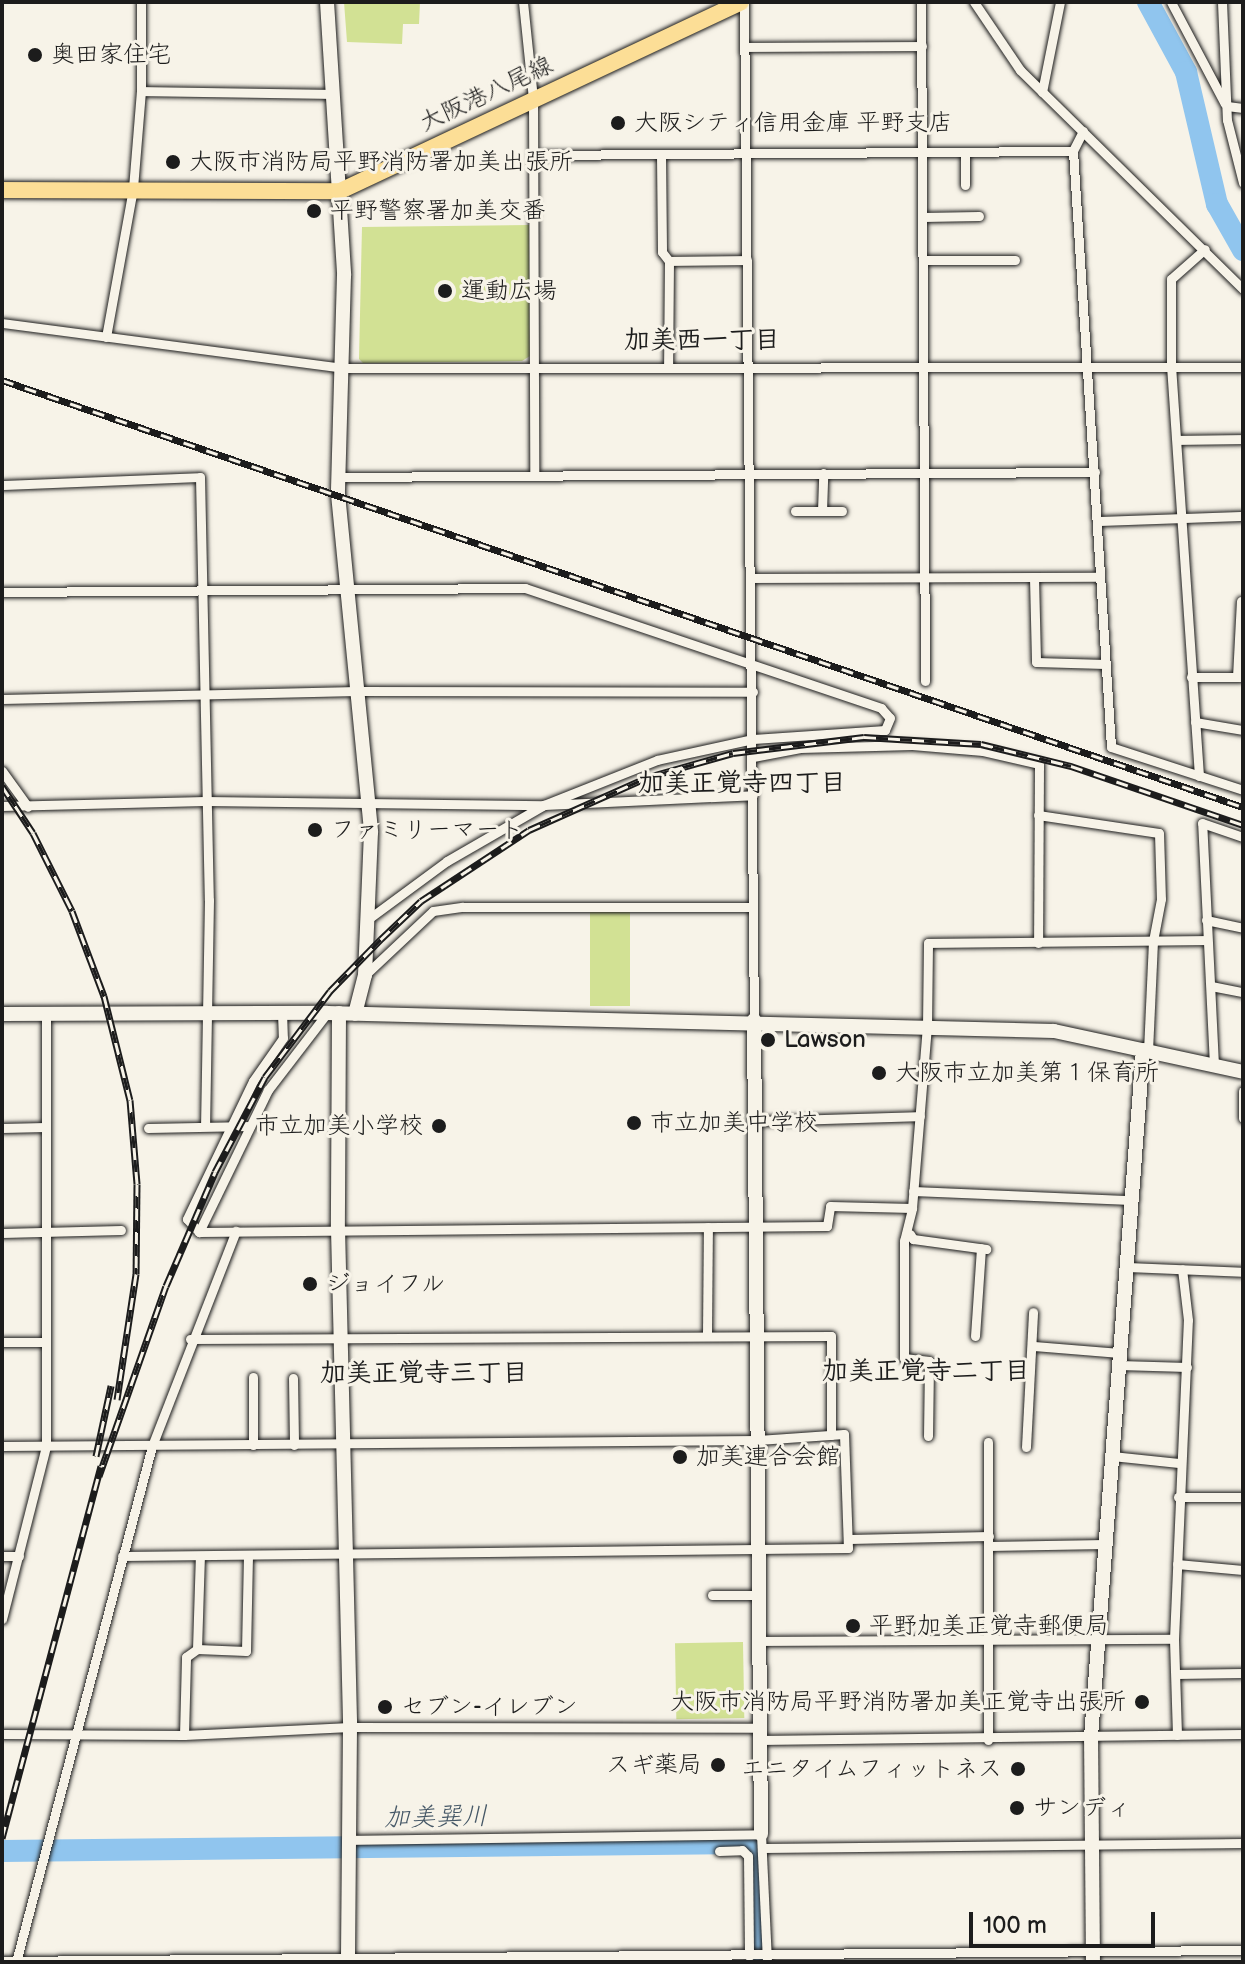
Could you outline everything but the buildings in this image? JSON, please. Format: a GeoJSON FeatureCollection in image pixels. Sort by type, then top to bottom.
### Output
{"type":"FeatureCollection","features":[{"type":"Feature","properties":{"kind":"main road","name":"大阪港八尾線"},"geometry":{"type":"LineString","coordinates":[[2,190],[340,191],[742,2]]}},
{"type":"Feature","properties":{"kind":"street"},"geometry":{"type":"LineString","coordinates":[[106,337],[133,188],[141,91],[141,2]]}},
{"type":"Feature","properties":{"kind":"street"},"geometry":{"type":"LineString","coordinates":[[327,2],[340,191],[344,368],[338,477],[368,801],[365,975],[355,1014]]}},
{"type":"Feature","properties":{"kind":"street"},"geometry":{"type":"LineString","coordinates":[[523,2],[533,98],[534,475]]}},
{"type":"Feature","properties":{"kind":"street"},"geometry":{"type":"LineString","coordinates":[[742,2],[753,578],[753,1121],[762,1841],[756,1864],[759,1957]]}},
{"type":"Feature","properties":{"kind":"street"},"geometry":{"type":"LineString","coordinates":[[921,2],[925,681]]}},
{"type":"Feature","properties":{"kind":"street"},"geometry":{"type":"LineString","coordinates":[[974,2],[1020,70],[1243,289]]}},
{"type":"Feature","properties":{"kind":"street"},"geometry":{"type":"LineString","coordinates":[[1042,92],[1060,2]]}},
{"type":"Feature","properties":{"kind":"street"},"geometry":{"type":"LineString","coordinates":[[1171,2],[1227,106]]}},
{"type":"Feature","properties":{"kind":"street"},"geometry":{"type":"LineString","coordinates":[[1222,2],[1227,106],[1243,183]]}},
{"type":"Feature","properties":{"kind":"street"},"geometry":{"type":"LineString","coordinates":[[744,47],[922,46]]}},
{"type":"Feature","properties":{"kind":"street"},"geometry":{"type":"LineString","coordinates":[[141,91],[331,94]]}},
{"type":"Feature","properties":{"kind":"street"},"geometry":{"type":"LineString","coordinates":[[1227,106],[1243,108]]}},
{"type":"Feature","properties":{"kind":"street"},"geometry":{"type":"LineString","coordinates":[[1083,131],[1073,151],[1111,747],[1243,790]]}},
{"type":"Feature","properties":{"kind":"street"},"geometry":{"type":"LineString","coordinates":[[534,155],[746,156],[1073,151]]}},
{"type":"Feature","properties":{"kind":"street"},"geometry":{"type":"LineString","coordinates":[[965,153],[965,185]]}},
{"type":"Feature","properties":{"kind":"street"},"geometry":{"type":"LineString","coordinates":[[661,155],[662,252],[669,261],[668,366]]}},
{"type":"Feature","properties":{"kind":"street"},"geometry":{"type":"LineString","coordinates":[[923,217],[979,216]]}},
{"type":"Feature","properties":{"kind":"street"},"geometry":{"type":"LineString","coordinates":[[1199,776],[1184,517],[1171,366],[1171,279],[1205,249]]}},
{"type":"Feature","properties":{"kind":"street"},"geometry":{"type":"LineString","coordinates":[[669,261],[747,260]]}},
{"type":"Feature","properties":{"kind":"street"},"geometry":{"type":"LineString","coordinates":[[923,260],[1015,260]]}},
{"type":"Feature","properties":{"kind":"street"},"geometry":{"type":"LineString","coordinates":[[2,323],[344,368],[1243,367]]}},
{"type":"Feature","properties":{"kind":"street"},"geometry":{"type":"LineString","coordinates":[[1177,440],[1243,439]]}},
{"type":"Feature","properties":{"kind":"street"},"geometry":{"type":"LineString","coordinates":[[338,477],[1095,472]]}},
{"type":"Feature","properties":{"kind":"street"},"geometry":{"type":"LineString","coordinates":[[822,511],[823,473]]}},
{"type":"Feature","properties":{"kind":"street"},"geometry":{"type":"LineString","coordinates":[[2,485],[200,477],[209,900],[205,1125]]}},
{"type":"Feature","properties":{"kind":"street"},"geometry":{"type":"LineString","coordinates":[[795,511],[842,511]]}},
{"type":"Feature","properties":{"kind":"street"},"geometry":{"type":"LineString","coordinates":[[1097,521],[1243,516]]}},
{"type":"Feature","properties":{"kind":"street"},"geometry":{"type":"LineString","coordinates":[[753,578],[1099,577]]}},
{"type":"Feature","properties":{"kind":"street"},"geometry":{"type":"LineString","coordinates":[[1034,578],[1036,662],[1105,664]]}},
{"type":"Feature","properties":{"kind":"street"},"geometry":{"type":"LineString","coordinates":[[2,592],[525,588],[881,708],[890,718],[885,730],[753,739],[657,760],[544,805],[447,861],[367,920]]}},
{"type":"Feature","properties":{"kind":"street"},"geometry":{"type":"LineString","coordinates":[[1191,677],[1240,677],[1241,601]]}},
{"type":"Feature","properties":{"kind":"street"},"geometry":{"type":"LineString","coordinates":[[2,699],[357,691],[753,692]]}},
{"type":"Feature","properties":{"kind":"street"},"geometry":{"type":"LineString","coordinates":[[1195,722],[1243,730]]}},
{"type":"Feature","properties":{"kind":"street"},"geometry":{"type":"LineString","coordinates":[[753,757],[866,744],[983,751],[1039,764],[1038,943]]}},
{"type":"Feature","properties":{"kind":"street"},"geometry":{"type":"LineString","coordinates":[[2,771],[28,807]]}},
{"type":"Feature","properties":{"kind":"street"},"geometry":{"type":"LineString","coordinates":[[2,806],[205,801],[544,805],[753,795]]}},
{"type":"Feature","properties":{"kind":"street"},"geometry":{"type":"LineString","coordinates":[[1038,815],[1159,833],[1161,899],[1153,941],[1131,1200],[1091,1737],[1093,1957]]}},
{"type":"Feature","properties":{"kind":"street"},"geometry":{"type":"LineString","coordinates":[[1214,1065],[1202,823],[1243,837]]}},
{"type":"Feature","properties":{"kind":"street"},"geometry":{"type":"LineString","coordinates":[[365,975],[433,911],[463,907],[752,907]]}},
{"type":"Feature","properties":{"kind":"street"},"geometry":{"type":"LineString","coordinates":[[1206,920],[1243,928]]}},
{"type":"Feature","properties":{"kind":"street"},"geometry":{"type":"LineString","coordinates":[[928,1436],[929,1361],[904,1358],[904,1241],[910,1234],[920,1116],[927,1026],[928,943],[1207,940]]}},
{"type":"Feature","properties":{"kind":"street"},"geometry":{"type":"LineString","coordinates":[[1211,986],[1243,992]]}},
{"type":"Feature","properties":{"kind":"street"},"geometry":{"type":"LineString","coordinates":[[282,1012],[283,1038],[230,1125],[187,1219],[199,1232],[827,1226],[830,1206],[912,1208]]}},
{"type":"Feature","properties":{"kind":"street"},"geometry":{"type":"LineString","coordinates":[[2,1014],[282,1012],[754,1020],[1054,1031],[1243,1072]]}},
{"type":"Feature","properties":{"kind":"street"},"geometry":{"type":"LineString","coordinates":[[199,1232],[268,1090],[333,1013]]}},
{"type":"Feature","properties":{"kind":"street"},"geometry":{"type":"LineString","coordinates":[[333,1013],[350,1727],[348,1961]]}},
{"type":"Feature","properties":{"kind":"street"},"geometry":{"type":"LineString","coordinates":[[2,1619],[46,1446],[43,1342],[46,1014]]}},
{"type":"Feature","properties":{"kind":"street"},"geometry":{"type":"LineString","coordinates":[[1243,1091],[1243,1118]]}},
{"type":"Feature","properties":{"kind":"street"},"geometry":{"type":"LineString","coordinates":[[753,1121],[920,1116]]}},
{"type":"Feature","properties":{"kind":"street"},"geometry":{"type":"LineString","coordinates":[[148,1128],[250,1126]]}},
{"type":"Feature","properties":{"kind":"street"},"geometry":{"type":"LineString","coordinates":[[2,1128],[45,1127]]}},
{"type":"Feature","properties":{"kind":"street"},"geometry":{"type":"LineString","coordinates":[[913,1191],[1131,1200]]}},
{"type":"Feature","properties":{"kind":"street"},"geometry":{"type":"LineString","coordinates":[[707,1334],[708,1227]]}},
{"type":"Feature","properties":{"kind":"street"},"geometry":{"type":"LineString","coordinates":[[2,1233],[121,1230]]}},
{"type":"Feature","properties":{"kind":"street"},"geometry":{"type":"LineString","coordinates":[[16,1962],[152,1446],[190,1339],[236,1231]]}},
{"type":"Feature","properties":{"kind":"street"},"geometry":{"type":"LineString","coordinates":[[910,1234],[913,1239],[984,1248],[975,1336]]}},
{"type":"Feature","properties":{"kind":"street"},"geometry":{"type":"LineString","coordinates":[[1126,1267],[1243,1272]]}},
{"type":"Feature","properties":{"kind":"street"},"geometry":{"type":"LineString","coordinates":[[1177,1735],[1174,1639],[1179,1463],[1187,1367],[1182,1269]]}},
{"type":"Feature","properties":{"kind":"street"},"geometry":{"type":"LineString","coordinates":[[1026,1447],[1034,1346],[1033,1312]]}},
{"type":"Feature","properties":{"kind":"street"},"geometry":{"type":"LineString","coordinates":[[190,1339],[756,1333],[831,1336],[831,1435]]}},
{"type":"Feature","properties":{"kind":"street"},"geometry":{"type":"LineString","coordinates":[[2,1342],[43,1342]]}},
{"type":"Feature","properties":{"kind":"street"},"geometry":{"type":"LineString","coordinates":[[1034,1346],[1187,1367]]}},
{"type":"Feature","properties":{"kind":"street"},"geometry":{"type":"LineString","coordinates":[[253,1377],[253,1445]]}},
{"type":"Feature","properties":{"kind":"street"},"geometry":{"type":"LineString","coordinates":[[293,1378],[294,1445]]}},
{"type":"Feature","properties":{"kind":"street"},"geometry":{"type":"LineString","coordinates":[[2,1446],[758,1440],[844,1434],[848,1548],[122,1556]]}},
{"type":"Feature","properties":{"kind":"street"},"geometry":{"type":"LineString","coordinates":[[988,1442],[988,1740]]}},
{"type":"Feature","properties":{"kind":"street"},"geometry":{"type":"LineString","coordinates":[[1112,1456],[1179,1463]]}},
{"type":"Feature","properties":{"kind":"street"},"geometry":{"type":"LineString","coordinates":[[1178,1497],[1243,1497]]}},
{"type":"Feature","properties":{"kind":"street"},"geometry":{"type":"LineString","coordinates":[[849,1539],[1105,1544]]}},
{"type":"Feature","properties":{"kind":"street"},"geometry":{"type":"LineString","coordinates":[[2,1556],[19,1556]]}},
{"type":"Feature","properties":{"kind":"street"},"geometry":{"type":"LineString","coordinates":[[197,1649],[200,1556]]}},
{"type":"Feature","properties":{"kind":"street"},"geometry":{"type":"LineString","coordinates":[[184,1735],[186,1657],[197,1649],[246,1651],[248,1556]]}},
{"type":"Feature","properties":{"kind":"street"},"geometry":{"type":"LineString","coordinates":[[1177,1564],[1243,1570]]}},
{"type":"Feature","properties":{"kind":"street"},"geometry":{"type":"LineString","coordinates":[[712,1595],[758,1595]]}},
{"type":"Feature","properties":{"kind":"street"},"geometry":{"type":"LineString","coordinates":[[759,1641],[1099,1642],[1174,1639]]}},
{"type":"Feature","properties":{"kind":"street"},"geometry":{"type":"LineString","coordinates":[[1176,1674],[1243,1673]]}},
{"type":"Feature","properties":{"kind":"street"},"geometry":{"type":"LineString","coordinates":[[2,1734],[184,1735],[350,1727],[988,1740],[1243,1734]]}},
{"type":"Feature","properties":{"kind":"street"},"geometry":{"type":"LineString","coordinates":[[347,1845],[762,1841],[1093,1845],[1243,1843]]}},
{"type":"Feature","properties":{"kind":"street"},"geometry":{"type":"LineString","coordinates":[[719,1851],[742,1850],[756,1864],[759,1957]]}},
{"type":"Feature","properties":{"kind":"street"},"geometry":{"type":"LineString","coordinates":[[2,1961],[1093,1957],[1243,1950]]}},
{"type":"Feature","properties":{"kind":"green space"},"geometry":{"type":"Polygon","coordinates":[[[344,2],[420,2],[419,24],[403,24],[402,44],[347,42],[344,2]]]}},
{"type":"Feature","properties":{"kind":"green space","name":"運動広場"},"geometry":{"type":"Polygon","coordinates":[[[529,225],[530,356],[522,361],[363,363],[359,359],[362,227],[529,225]]]}},
{"type":"Feature","properties":{"kind":"green space"},"geometry":{"type":"Polygon","coordinates":[[[590,911],[630,911],[630,1006],[590,1006],[590,911]]]}},
{"type":"Feature","properties":{"kind":"green space"},"geometry":{"type":"Polygon","coordinates":[[[743,1642],[744,1718],[676,1719],[675,1643],[743,1642]]]}},
{"type":"Feature","properties":{"kind":"waterway"},"geometry":{"type":"LineString","coordinates":[[1148,2],[1186,72],[1217,204],[1243,250]]}},
{"type":"Feature","properties":{"kind":"waterway","name":"加美巽川"},"geometry":{"type":"LineString","coordinates":[[2,1851],[747,1843],[756,1851],[757,1962]]}},
{"type":"Feature","properties":{"kind":"railway"},"geometry":{"type":"LineString","coordinates":[[2,380],[1243,807]]}},
{"type":"Feature","properties":{"kind":"railway"},"geometry":{"type":"LineString","coordinates":[[99,1476],[166,1286],[215,1172],[265,1077],[330,991],[421,901],[529,830],[648,777],[733,753],[864,737],[981,744],[1071,766],[1243,825]]}},
{"type":"Feature","properties":{"kind":"railway"},"geometry":{"type":"LineString","coordinates":[[2,786],[33,833],[72,911],[104,996],[130,1100],[137,1184],[136,1274],[117,1400]]}},
{"type":"Feature","properties":{"kind":"railway"},"geometry":{"type":"LineString","coordinates":[[96,1456],[111,1386]]}},
{"type":"Feature","properties":{"kind":"railway"},"geometry":{"type":"LineString","coordinates":[[2,1838],[101,1466]]}},
{"type":"Feature","properties":{"kind":"place","name":"奥田家住宅"},"geometry":{"type":"Point","coordinates":[35,55]}},
{"type":"Feature","properties":{"kind":"place","name":"大阪シティ信用金庫 平野支店"},"geometry":{"type":"Point","coordinates":[618,123]}},
{"type":"Feature","properties":{"kind":"place","name":"大阪市消防局平野消防署加美出張所"},"geometry":{"type":"Point","coordinates":[173,162]}},
{"type":"Feature","properties":{"kind":"place","name":"平野警察署加美交番"},"geometry":{"type":"Point","coordinates":[314,211]}},
{"type":"Feature","properties":{"kind":"place","name":"運動広場"},"geometry":{"type":"Point","coordinates":[445,291]}},
{"type":"Feature","properties":{"kind":"place","name":"ファミリーマート"},"geometry":{"type":"Point","coordinates":[315,830]}},
{"type":"Feature","properties":{"kind":"place","name":"Lawson"},"geometry":{"type":"Point","coordinates":[768,1040]}},
{"type":"Feature","properties":{"kind":"place","name":"大阪市立加美第１保育所"},"geometry":{"type":"Point","coordinates":[879,1073]}},
{"type":"Feature","properties":{"kind":"place","name":"市立加美中学校"},"geometry":{"type":"Point","coordinates":[634,1123]}},
{"type":"Feature","properties":{"kind":"place","name":"市立加美小学校"},"geometry":{"type":"Point","coordinates":[439,1126]}},
{"type":"Feature","properties":{"kind":"place","name":"ジョイフル"},"geometry":{"type":"Point","coordinates":[310,1284]}},
{"type":"Feature","properties":{"kind":"place","name":"加美連合会館"},"geometry":{"type":"Point","coordinates":[680,1457]}},
{"type":"Feature","properties":{"kind":"place","name":"平野加美正覚寺郵便局"},"geometry":{"type":"Point","coordinates":[853,1626]}},
{"type":"Feature","properties":{"kind":"place","name":"大阪市消防局平野消防署加美正覚寺出張所"},"geometry":{"type":"Point","coordinates":[1142,1702]}},
{"type":"Feature","properties":{"kind":"place","name":"セブン-イレブン"},"geometry":{"type":"Point","coordinates":[385,1707]}},
{"type":"Feature","properties":{"kind":"place","name":"スギ薬局"},"geometry":{"type":"Point","coordinates":[718,1765]}},
{"type":"Feature","properties":{"kind":"place","name":"エニタイムフィットネス"},"geometry":{"type":"Point","coordinates":[1018,1769]}},
{"type":"Feature","properties":{"kind":"place","name":"サンディ"},"geometry":{"type":"Point","coordinates":[1017,1808]}},
{"type":"Feature","properties":{"kind":"district","name":"加美西一丁目"},"geometry":{"type":"Point","coordinates":[702,341]}},
{"type":"Feature","properties":{"kind":"district","name":"加美正覚寺四丁目"},"geometry":{"type":"Point","coordinates":[742,784]}},
{"type":"Feature","properties":{"kind":"district","name":"加美正覚寺二丁目"},"geometry":{"type":"Point","coordinates":[926,1372]}},
{"type":"Feature","properties":{"kind":"district","name":"加美正覚寺三丁目"},"geometry":{"type":"Point","coordinates":[424,1374]}}]}
